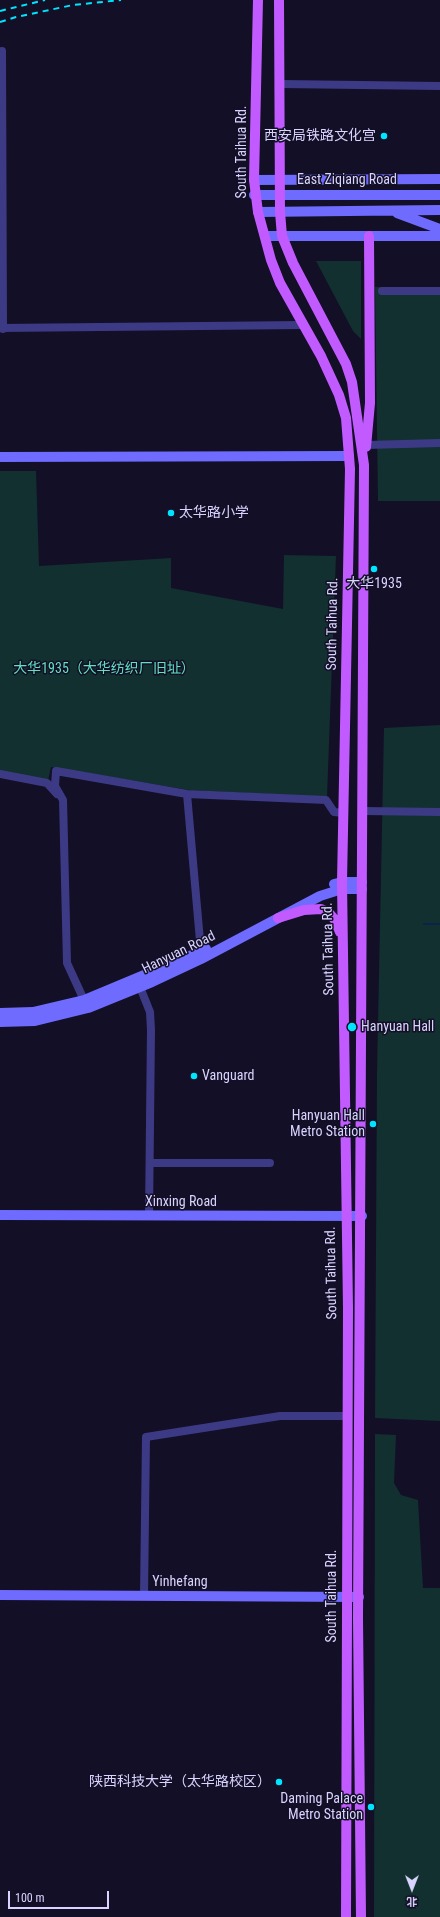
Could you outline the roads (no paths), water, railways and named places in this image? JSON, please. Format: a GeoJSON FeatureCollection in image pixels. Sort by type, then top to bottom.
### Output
{"type":"FeatureCollection","features":[{"type":"Feature","properties":{"kind":"main road","name":"South Taihua Rd."},"geometry":{"type":"LineString","coordinates":[[279,3],[280,212],[282,236],[294,263],[346,364],[352,382],[364,465],[362,1216],[359,1597],[361,1917]]}},
{"type":"Feature","properties":{"kind":"main road","name":"South Taihua Rd."},"geometry":{"type":"LineString","coordinates":[[258,4],[254,195],[271,260],[280,284],[324,361],[339,395],[346,418],[349,456],[342,885],[347,1416],[346,1917]]}},
{"type":"Feature","properties":{"kind":"main road"},"geometry":{"type":"LineString","coordinates":[[364,465],[370,403],[369,236]]}},
{"type":"Feature","properties":{"kind":"main road"},"geometry":{"type":"LineString","coordinates":[[278,918],[304,910],[321,909],[329,913],[335,920],[343,942]]}},
{"type":"Feature","properties":{"kind":"street"},"geometry":{"type":"LineString","coordinates":[[2,51],[2,328],[303,325]]}},
{"type":"Feature","properties":{"kind":"street"},"geometry":{"type":"LineString","coordinates":[[280,84],[440,86]]}},
{"type":"Feature","properties":{"kind":"street"},"geometry":{"type":"LineString","coordinates":[[254,180],[440,179]]}},
{"type":"Feature","properties":{"kind":"street","name":"East Ziqiang Road"},"geometry":{"type":"LineString","coordinates":[[254,195],[440,195]]}},
{"type":"Feature","properties":{"kind":"street"},"geometry":{"type":"LineString","coordinates":[[258,212],[440,210]]}},
{"type":"Feature","properties":{"kind":"street"},"geometry":{"type":"LineString","coordinates":[[391,211],[440,229]]}},
{"type":"Feature","properties":{"kind":"street"},"geometry":{"type":"LineString","coordinates":[[265,236],[440,236]]}},
{"type":"Feature","properties":{"kind":"street"},"geometry":{"type":"LineString","coordinates":[[382,291],[440,291]]}},
{"type":"Feature","properties":{"kind":"street"},"geometry":{"type":"LineString","coordinates":[[366,444],[440,443]]}},
{"type":"Feature","properties":{"kind":"street"},"geometry":{"type":"LineString","coordinates":[[0,457],[349,456]]}},
{"type":"Feature","properties":{"kind":"street"},"geometry":{"type":"LineString","coordinates":[[84,1000],[67,963],[63,800],[55,786],[56,771],[187,794],[326,800],[334,812],[344,813]]}},
{"type":"Feature","properties":{"kind":"street"},"geometry":{"type":"LineString","coordinates":[[0,774],[47,783],[63,800]]}},
{"type":"Feature","properties":{"kind":"street"},"geometry":{"type":"LineString","coordinates":[[187,794],[200,952]]}},
{"type":"Feature","properties":{"kind":"street"},"geometry":{"type":"LineString","coordinates":[[363,811],[440,812]]}},
{"type":"Feature","properties":{"kind":"street","name":"Hanyuan Road"},"geometry":{"type":"LineString","coordinates":[[0,1022],[34,1021],[88,1008],[140,987],[201,959],[342,885]]}},
{"type":"Feature","properties":{"kind":"street","name":"Hanyuan Road"},"geometry":{"type":"LineString","coordinates":[[0,1013],[33,1012],[84,1000],[216,946],[316,890],[342,885],[362,886]]}},
{"type":"Feature","properties":{"kind":"street"},"geometry":{"type":"LineString","coordinates":[[140,987],[150,1012],[151,1163],[149,1216]]}},
{"type":"Feature","properties":{"kind":"street"},"geometry":{"type":"LineString","coordinates":[[151,1163],[270,1163]]}},
{"type":"Feature","properties":{"kind":"street","name":"Xinxing Road"},"geometry":{"type":"LineString","coordinates":[[0,1215],[362,1216]]}},
{"type":"Feature","properties":{"kind":"street"},"geometry":{"type":"LineString","coordinates":[[144,1596],[146,1438],[280,1416],[347,1416]]}},
{"type":"Feature","properties":{"kind":"street","name":"Yinhefang"},"geometry":{"type":"LineString","coordinates":[[0,1596],[359,1597]]}},
{"type":"Feature","properties":{"kind":"waterway"},"geometry":{"type":"LineString","coordinates":[[424,924],[440,924]]}},
{"type":"Feature","properties":{"kind":"railway"},"geometry":{"type":"LineString","coordinates":[[0,11],[45,0]]}},
{"type":"Feature","properties":{"kind":"railway"},"geometry":{"type":"LineString","coordinates":[[0,22],[16,17],[73,5],[121,0]]}},
{"type":"Feature","properties":{"kind":"place","name":"西安局铁路文化宫"},"geometry":{"type":"Point","coordinates":[384,136]}},
{"type":"Feature","properties":{"kind":"place","name":"太华路小学"},"geometry":{"type":"Point","coordinates":[171,513]}},
{"type":"Feature","properties":{"kind":"place","name":"大华1935"},"geometry":{"type":"Point","coordinates":[374,569]}},
{"type":"Feature","properties":{"kind":"place","name":"Hanyuan Hall"},"geometry":{"type":"Point","coordinates":[352,1027]}},
{"type":"Feature","properties":{"kind":"place","name":"Vanguard"},"geometry":{"type":"Point","coordinates":[194,1076]}},
{"type":"Feature","properties":{"kind":"place","name":"Hanyuan Hall Metro Station"},"geometry":{"type":"Point","coordinates":[373,1124]}},
{"type":"Feature","properties":{"kind":"place","name":"陕西科技大学（太华路校区）"},"geometry":{"type":"Point","coordinates":[279,1782]}},
{"type":"Feature","properties":{"kind":"place","name":"Daming Palace Metro Station"},"geometry":{"type":"Point","coordinates":[371,1807]}},
{"type":"Feature","properties":{"kind":"park label","name":"大华1935（大华纺织厂旧址）"},"geometry":{"type":"Point","coordinates":[104,669]}}]}
